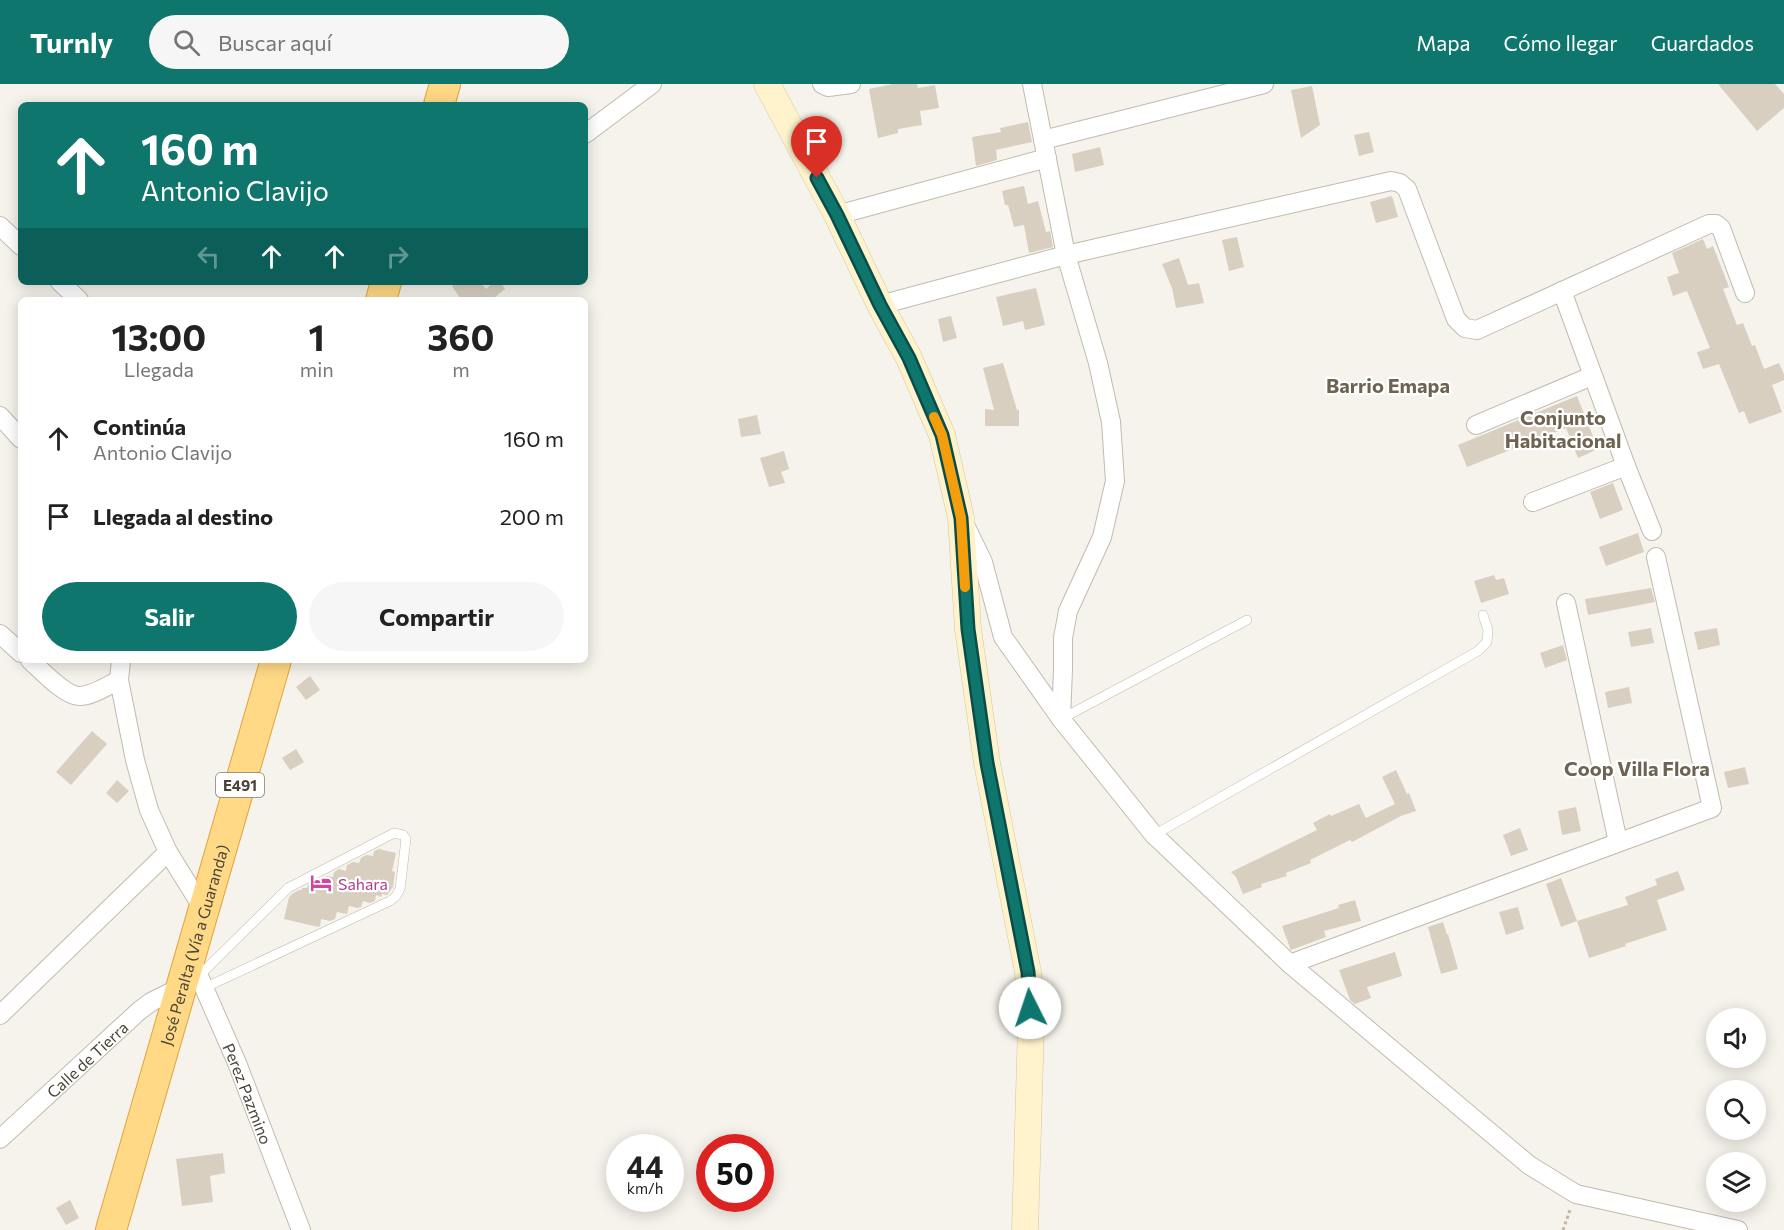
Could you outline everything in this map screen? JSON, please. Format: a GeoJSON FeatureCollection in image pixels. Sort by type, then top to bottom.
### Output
{"type":"FeatureCollection","features":[{"type":"Feature","properties":{"kind":"highway"},"geometry":{"type":"LineString","coordinates":[[440,102],[445,84]]}},
{"type":"Feature","properties":{"kind":"highway","name":"José Peralta (Vía a Guaranda)"},"geometry":{"type":"LineString","coordinates":[[111,1230],[194,977],[204,910],[275,663]]}},
{"type":"Feature","properties":{"kind":"main road"},"geometry":{"type":"LineString","coordinates":[[767,84],[837,215],[880,305],[909,358],[942,435],[961,518],[968,629],[987,763],[1028,972],[1031,1026],[1025,1230]]}},
{"type":"Feature","properties":{"kind":"street"},"geometry":{"type":"LineString","coordinates":[[588,132],[652,84]]}},
{"type":"Feature","properties":{"kind":"street"},"geometry":{"type":"LineString","coordinates":[[822,84],[828,87],[851,84]]}},
{"type":"Feature","properties":{"kind":"street"},"geometry":{"type":"LineString","coordinates":[[1032,84],[1066,255],[1098,363],[1111,422],[1115,480],[1102,537],[1068,611],[1063,638],[1061,719]]}},
{"type":"Feature","properties":{"kind":"street"},"geometry":{"type":"LineString","coordinates":[[837,215],[1045,149],[1264,84]]}},
{"type":"Feature","properties":{"kind":"street"},"geometry":{"type":"LineString","coordinates":[[880,305],[1066,255],[1391,181],[1400,183],[1407,189],[1456,319],[1465,328],[1477,330],[1709,224],[1716,224],[1721,228],[1745,293]]}},
{"type":"Feature","properties":{"kind":"street"},"geometry":{"type":"LineString","coordinates":[[0,226],[18,243]]}},
{"type":"Feature","properties":{"kind":"street"},"geometry":{"type":"LineString","coordinates":[[63,285],[76,297]]}},
{"type":"Feature","properties":{"kind":"street"},"geometry":{"type":"LineString","coordinates":[[1562,291],[1652,531]]}},
{"type":"Feature","properties":{"kind":"street"},"geometry":{"type":"LineString","coordinates":[[1476,425],[1592,376]]}},
{"type":"Feature","properties":{"kind":"street"},"geometry":{"type":"LineString","coordinates":[[0,416],[18,436]]}},
{"type":"Feature","properties":{"kind":"street"},"geometry":{"type":"LineString","coordinates":[[1533,502],[1626,466]]}},
{"type":"Feature","properties":{"kind":"street"},"geometry":{"type":"LineString","coordinates":[[961,518],[983,562],[1003,637],[1061,719],[1154,835],[1290,964],[1529,1165],[1576,1194],[1738,1230]]}},
{"type":"Feature","properties":{"kind":"street"},"geometry":{"type":"LineString","coordinates":[[1290,964],[1712,808],[1656,557]]}},
{"type":"Feature","properties":{"kind":"street"},"geometry":{"type":"LineString","coordinates":[[1566,603],[1618,842]]}},
{"type":"Feature","properties":{"kind":"street"},"geometry":{"type":"LineString","coordinates":[[0,634],[18,650]]}},
{"type":"Feature","properties":{"kind":"street"},"geometry":{"type":"LineString","coordinates":[[33,663],[69,694],[77,696],[86,695],[118,680]]}},
{"type":"Feature","properties":{"kind":"street"},"geometry":{"type":"LineString","coordinates":[[121,663],[118,680],[135,760],[149,810],[168,852],[204,910]]}},
{"type":"Feature","properties":{"kind":"street"},"geometry":{"type":"LineString","coordinates":[[0,1015],[168,852]]}},
{"type":"Feature","properties":{"kind":"street","name":"Calle de Tierra"},"geometry":{"type":"LineString","coordinates":[[0,1139],[139,1011],[194,977]]}},
{"type":"Feature","properties":{"kind":"street","name":"Perez Pazmino"},"geometry":{"type":"LineString","coordinates":[[194,977],[237,1063],[296,1228]]}},
{"type":"Feature","properties":{"kind":"lane"},"geometry":{"type":"LineString","coordinates":[[1154,835],[1478,651],[1487,642],[1488,630],[1483,615]]}},
{"type":"Feature","properties":{"kind":"lane"},"geometry":{"type":"LineString","coordinates":[[1061,719],[1247,620]]}},
{"type":"Feature","properties":{"kind":"lane"},"geometry":{"type":"LineString","coordinates":[[394,833],[403,835],[406,839],[400,889],[390,901],[194,977],[288,888],[394,833]]}},
{"type":"Feature","properties":{"kind":"path"},"geometry":{"type":"LineString","coordinates":[[1563,1230],[1576,1194]]}},
{"type":"Feature","properties":{"kind":"building"},"geometry":{"type":"Polygon","coordinates":[[[893,84],[917,84],[918,88],[935,85],[939,108],[920,111],[922,125],[898,129],[898,133],[878,138],[869,89],[893,84]]]}},
{"type":"Feature","properties":{"kind":"building"},"geometry":{"type":"Polygon","coordinates":[[[1718,84],[1775,84],[1784,94],[1784,108],[1757,131],[1718,84]]]}},
{"type":"Feature","properties":{"kind":"building"},"geometry":{"type":"Polygon","coordinates":[[[1312,86],[1320,125],[1301,138],[1291,90],[1312,86]]]}},
{"type":"Feature","properties":{"kind":"building"},"geometry":{"type":"Polygon","coordinates":[[[1028,122],[1032,142],[996,150],[997,160],[976,166],[972,137],[1001,132],[1000,128],[1028,122]]]}},
{"type":"Feature","properties":{"kind":"building"},"geometry":{"type":"Polygon","coordinates":[[[1369,132],[1374,152],[1359,156],[1354,135],[1369,132]]]}},
{"type":"Feature","properties":{"kind":"building"},"geometry":{"type":"Polygon","coordinates":[[[1100,147],[1104,165],[1075,172],[1072,154],[1100,147]]]}},
{"type":"Feature","properties":{"kind":"building"},"geometry":{"type":"Polygon","coordinates":[[[1024,186],[1028,204],[1038,201],[1046,232],[1050,231],[1053,247],[1029,253],[1024,225],[1014,227],[1002,191],[1024,186]]]}},
{"type":"Feature","properties":{"kind":"building"},"geometry":{"type":"Polygon","coordinates":[[[1392,196],[1398,217],[1376,223],[1370,202],[1392,196]]]}},
{"type":"Feature","properties":{"kind":"building"},"geometry":{"type":"Polygon","coordinates":[[[1237,237],[1244,267],[1229,271],[1222,240],[1237,237]]]}},
{"type":"Feature","properties":{"kind":"building"},"geometry":{"type":"Polygon","coordinates":[[[1703,239],[1707,249],[1713,246],[1729,287],[1723,289],[1737,325],[1743,323],[1764,369],[1779,363],[1784,374],[1784,380],[1772,385],[1782,412],[1749,424],[1744,411],[1739,413],[1719,364],[1703,369],[1697,352],[1710,348],[1687,291],[1673,296],[1667,277],[1679,273],[1672,253],[1703,239]]]}},
{"type":"Feature","properties":{"kind":"building"},"geometry":{"type":"Polygon","coordinates":[[[1179,258],[1188,285],[1199,283],[1204,303],[1176,308],[1172,288],[1162,264],[1179,258]]]}},
{"type":"Feature","properties":{"kind":"building"},"geometry":{"type":"Polygon","coordinates":[[[483,285],[486,289],[491,285],[502,285],[505,289],[495,297],[459,297],[452,286],[483,285]]]}},
{"type":"Feature","properties":{"kind":"building"},"geometry":{"type":"Polygon","coordinates":[[[1036,288],[1045,325],[1025,330],[1023,321],[1003,326],[996,297],[1036,288]]]}},
{"type":"Feature","properties":{"kind":"building"},"geometry":{"type":"Polygon","coordinates":[[[951,316],[957,338],[943,342],[938,319],[951,316]]]}},
{"type":"Feature","properties":{"kind":"building"},"geometry":{"type":"Polygon","coordinates":[[[1003,363],[1017,410],[1019,410],[1019,426],[985,426],[985,409],[994,410],[983,368],[1003,363]]]}},
{"type":"Feature","properties":{"kind":"building"},"geometry":{"type":"Polygon","coordinates":[[[1577,396],[1598,449],[1578,458],[1566,428],[1467,467],[1458,445],[1577,396]]]}},
{"type":"Feature","properties":{"kind":"building"},"geometry":{"type":"Polygon","coordinates":[[[757,415],[761,434],[741,437],[738,419],[757,415]]]}},
{"type":"Feature","properties":{"kind":"building"},"geometry":{"type":"Polygon","coordinates":[[[784,451],[789,469],[781,472],[785,483],[769,487],[760,458],[784,451]]]}},
{"type":"Feature","properties":{"kind":"building"},"geometry":{"type":"Polygon","coordinates":[[[1613,483],[1623,510],[1600,519],[1590,492],[1613,483]]]}},
{"type":"Feature","properties":{"kind":"building"},"geometry":{"type":"Polygon","coordinates":[[[1638,533],[1644,552],[1606,566],[1599,547],[1638,533]]]}},
{"type":"Feature","properties":{"kind":"building"},"geometry":{"type":"Polygon","coordinates":[[[1494,575],[1496,580],[1504,578],[1509,594],[1481,603],[1474,581],[1494,575]]]}},
{"type":"Feature","properties":{"kind":"building"},"geometry":{"type":"Polygon","coordinates":[[[1651,588],[1655,602],[1588,615],[1585,599],[1651,588]]]}},
{"type":"Feature","properties":{"kind":"building"},"geometry":{"type":"Polygon","coordinates":[[[1651,628],[1654,643],[1631,647],[1628,632],[1651,628]]]}},
{"type":"Feature","properties":{"kind":"building"},"geometry":{"type":"Polygon","coordinates":[[[1717,628],[1720,645],[1698,650],[1694,632],[1717,628]]]}},
{"type":"Feature","properties":{"kind":"building"},"geometry":{"type":"Polygon","coordinates":[[[1563,645],[1567,660],[1545,668],[1540,653],[1563,645]]]}},
{"type":"Feature","properties":{"kind":"building"},"geometry":{"type":"Polygon","coordinates":[[[310,676],[320,690],[306,700],[296,687],[310,676]]]}},
{"type":"Feature","properties":{"kind":"building"},"geometry":{"type":"Polygon","coordinates":[[[1629,687],[1632,703],[1608,708],[1605,692],[1629,687]]]}},
{"type":"Feature","properties":{"kind":"building"},"geometry":{"type":"Polygon","coordinates":[[[92,731],[107,744],[71,785],[56,772],[92,731]]]}},
{"type":"Feature","properties":{"kind":"building"},"geometry":{"type":"Polygon","coordinates":[[[296,749],[304,762],[290,770],[282,758],[296,749]]]}},
{"type":"Feature","properties":{"kind":"building"},"geometry":{"type":"Polygon","coordinates":[[[1745,767],[1749,784],[1728,788],[1724,772],[1745,767]]]}},
{"type":"Feature","properties":{"kind":"building"},"geometry":{"type":"Polygon","coordinates":[[[1396,770],[1416,811],[1310,860],[1311,863],[1286,873],[1287,876],[1261,884],[1262,887],[1243,894],[1236,877],[1231,872],[1317,830],[1313,823],[1330,814],[1331,816],[1359,804],[1366,818],[1395,804],[1382,777],[1396,770]]]}},
{"type":"Feature","properties":{"kind":"building"},"geometry":{"type":"Polygon","coordinates":[[[117,780],[129,791],[117,803],[106,793],[117,780]]]}},
{"type":"Feature","properties":{"kind":"building"},"geometry":{"type":"Polygon","coordinates":[[[1576,807],[1581,831],[1562,835],[1558,811],[1576,807]]]}},
{"type":"Feature","properties":{"kind":"building"},"geometry":{"type":"Polygon","coordinates":[[[1520,828],[1528,850],[1511,856],[1503,835],[1520,828]]]}},
{"type":"Feature","properties":{"kind":"building"},"geometry":{"type":"Polygon","coordinates":[[[379,849],[396,853],[392,871],[395,872],[393,887],[387,895],[382,894],[381,897],[376,895],[375,901],[370,903],[363,901],[361,907],[358,908],[349,906],[347,914],[337,912],[335,919],[330,921],[321,919],[318,927],[284,919],[289,897],[292,894],[302,888],[307,888],[314,882],[320,883],[321,879],[327,876],[333,877],[334,872],[339,869],[346,871],[347,865],[353,862],[359,863],[366,855],[373,856],[374,851],[379,849]]]}},
{"type":"Feature","properties":{"kind":"building"},"geometry":{"type":"Polygon","coordinates":[[[1678,871],[1685,890],[1657,900],[1667,930],[1589,958],[1577,921],[1628,905],[1625,897],[1657,885],[1655,879],[1678,871]]]}},
{"type":"Feature","properties":{"kind":"building"},"geometry":{"type":"Polygon","coordinates":[[[1561,878],[1577,921],[1561,927],[1546,884],[1561,878]]]}},
{"type":"Feature","properties":{"kind":"building"},"geometry":{"type":"Polygon","coordinates":[[[1355,900],[1361,921],[1324,931],[1326,937],[1291,950],[1282,926],[1339,908],[1338,905],[1355,900]]]}},
{"type":"Feature","properties":{"kind":"building"},"geometry":{"type":"Polygon","coordinates":[[[1518,907],[1524,929],[1506,935],[1499,912],[1518,907]]]}},
{"type":"Feature","properties":{"kind":"building"},"geometry":{"type":"Polygon","coordinates":[[[1443,922],[1458,969],[1441,974],[1428,927],[1443,922]]]}},
{"type":"Feature","properties":{"kind":"building"},"geometry":{"type":"Polygon","coordinates":[[[1395,952],[1402,976],[1367,987],[1371,998],[1355,1004],[1350,1000],[1339,970],[1395,952]]]}},
{"type":"Feature","properties":{"kind":"building"},"geometry":{"type":"Polygon","coordinates":[[[223,1153],[225,1173],[210,1176],[213,1202],[182,1206],[176,1159],[223,1153]]]}},
{"type":"Feature","properties":{"kind":"building"},"geometry":{"type":"Polygon","coordinates":[[[70,1200],[79,1218],[66,1225],[56,1208],[70,1200]]]}},
{"type":"Feature","properties":{"kind":"slow traffic"},"geometry":{"type":"LineString","coordinates":[[934,417],[942,435],[961,518],[965,587]]}},
{"type":"Feature","properties":{"kind":"place","name":"Sahara"},"geometry":{"type":"Point","coordinates":[321,883]}},
{"type":"Feature","properties":{"kind":"district","name":"Barrio Emapa"},"geometry":{"type":"Point","coordinates":[1388,385]}},
{"type":"Feature","properties":{"kind":"district","name":"Conjunto Habitacional"},"geometry":{"type":"Point","coordinates":[1563,428]}},
{"type":"Feature","properties":{"kind":"district","name":"Coop Villa Flora"},"geometry":{"type":"Point","coordinates":[1637,768]}},
{"type":"Feature","properties":{"kind":"route"},"geometry":{"type":"LineString","coordinates":[[817,178],[909,358],[942,435],[961,518],[968,629],[987,763],[1028,972],[1030,1008]]}}]}
